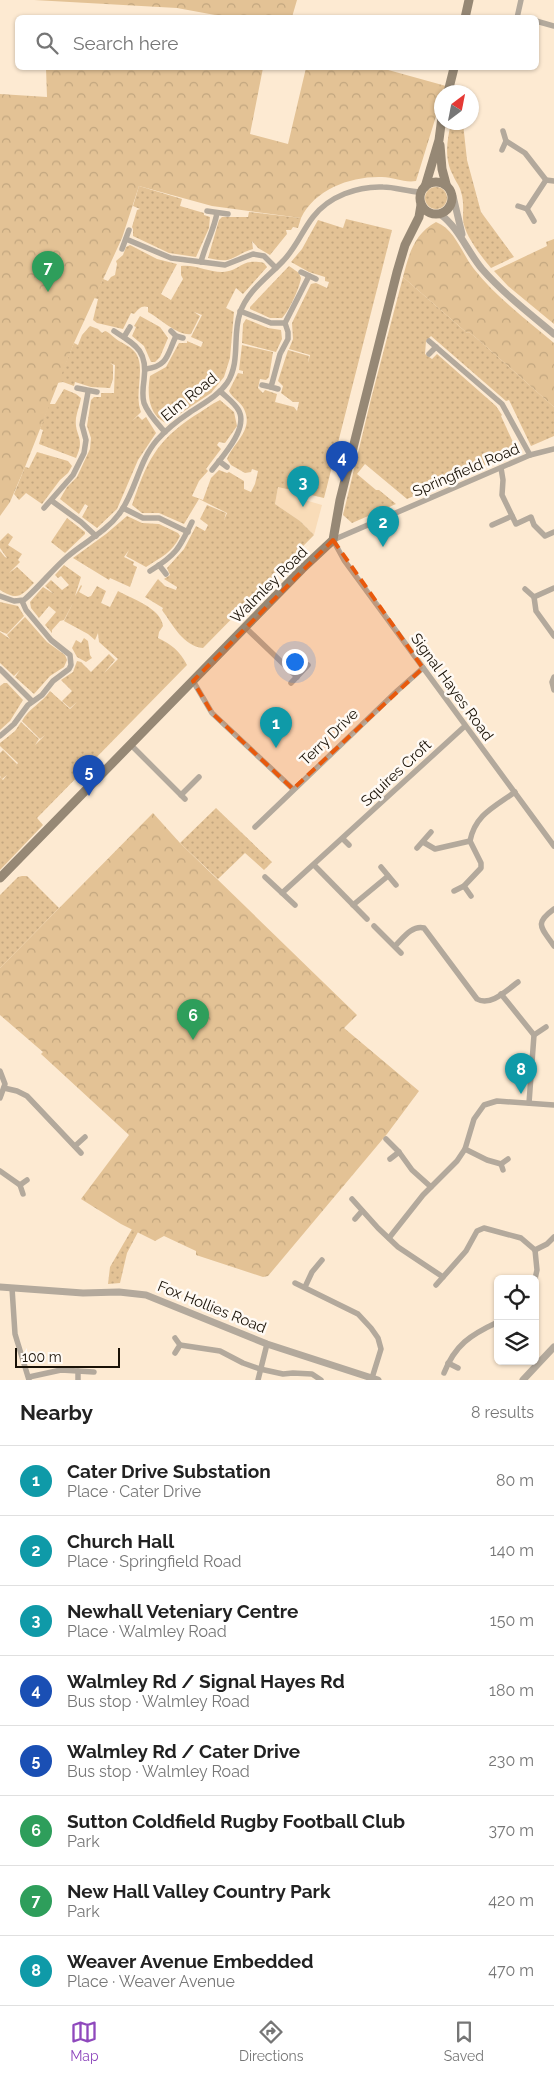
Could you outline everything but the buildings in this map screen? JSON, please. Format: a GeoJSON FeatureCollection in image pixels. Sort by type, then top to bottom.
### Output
{"type":"FeatureCollection","features":[{"type":"Feature","properties":{"kind":"main road"},"geometry":{"type":"LineString","coordinates":[[466,15],[469,0]]}},
{"type":"Feature","properties":{"kind":"main road"},"geometry":{"type":"LineString","coordinates":[[450,85],[454,70]]}},
{"type":"Feature","properties":{"kind":"main road"},"geometry":{"type":"LineString","coordinates":[[333,540],[340,500],[397,272],[405,245],[419,217],[423,190],[439,140],[440,130]]}},
{"type":"Feature","properties":{"kind":"main road"},"geometry":{"type":"LineString","coordinates":[[439,140],[442,169],[446,184]]}},
{"type":"Feature","properties":{"kind":"main road"},"geometry":{"type":"LineString","coordinates":[[412,230],[448,209],[453,196],[451,189],[446,184],[436,181],[423,190]]}},
{"type":"Feature","properties":{"kind":"main road"},"geometry":{"type":"LineString","coordinates":[[421,204],[426,211],[438,214]]}},
{"type":"Feature","properties":{"kind":"main road","name":"Walmley Road"},"geometry":{"type":"LineString","coordinates":[[0,878],[333,540]]}},
{"type":"Feature","properties":{"kind":"street"},"geometry":{"type":"LineString","coordinates":[[520,15],[521,0]]}},
{"type":"Feature","properties":{"kind":"street"},"geometry":{"type":"LineString","coordinates":[[539,22],[554,26]]}},
{"type":"Feature","properties":{"kind":"street"},"geometry":{"type":"LineString","coordinates":[[502,150],[506,141],[503,131]]}},
{"type":"Feature","properties":{"kind":"street"},"geometry":{"type":"LineString","coordinates":[[506,141],[525,153],[546,180],[554,181]]}},
{"type":"Feature","properties":{"kind":"street"},"geometry":{"type":"LineString","coordinates":[[527,209],[546,180]]}},
{"type":"Feature","properties":{"kind":"street","name":"Elm Road"},"geometry":{"type":"LineString","coordinates":[[22,601],[67,557],[112,522],[124,508],[148,452],[165,432],[220,391],[232,374],[240,311],[249,295],[296,245],[313,217],[332,200],[367,187],[423,190]]}},
{"type":"Feature","properties":{"kind":"street"},"geometry":{"type":"LineString","coordinates":[[453,196],[463,239]]}},
{"type":"Feature","properties":{"kind":"street"},"geometry":{"type":"LineString","coordinates":[[518,206],[527,209],[534,221]]}},
{"type":"Feature","properties":{"kind":"street"},"geometry":{"type":"LineString","coordinates":[[207,211],[228,214]]}},
{"type":"Feature","properties":{"kind":"street"},"geometry":{"type":"LineString","coordinates":[[201,262],[214,229],[217,213]]}},
{"type":"Feature","properties":{"kind":"street"},"geometry":{"type":"LineString","coordinates":[[438,214],[450,221],[477,262],[488,275],[554,334]]}},
{"type":"Feature","properties":{"kind":"street"},"geometry":{"type":"LineString","coordinates":[[122,249],[129,230]]}},
{"type":"Feature","properties":{"kind":"street"},"geometry":{"type":"LineString","coordinates":[[126,240],[171,258],[221,266],[232,264],[253,254],[264,256],[276,268]]}},
{"type":"Feature","properties":{"kind":"street"},"geometry":{"type":"LineString","coordinates":[[301,272],[316,278]]}},
{"type":"Feature","properties":{"kind":"street"},"geometry":{"type":"LineString","coordinates":[[271,387],[280,354],[288,339],[285,323],[309,276]]}},
{"type":"Feature","properties":{"kind":"street"},"geometry":{"type":"LineString","coordinates":[[240,311],[270,323],[285,323]]}},
{"type":"Feature","properties":{"kind":"street"},"geometry":{"type":"LineString","coordinates":[[124,337],[130,327]]}},
{"type":"Feature","properties":{"kind":"street"},"geometry":{"type":"LineString","coordinates":[[114,331],[140,350],[146,369],[142,396],[144,403],[165,432]]}},
{"type":"Feature","properties":{"kind":"street"},"geometry":{"type":"LineString","coordinates":[[170,331],[176,336],[183,338]]}},
{"type":"Feature","properties":{"kind":"street"},"geometry":{"type":"LineString","coordinates":[[146,369],[158,368],[162,364],[176,336]]}},
{"type":"Feature","properties":{"kind":"street"},"geometry":{"type":"LineString","coordinates":[[429,340],[502,404],[530,456]]}},
{"type":"Feature","properties":{"kind":"street"},"geometry":{"type":"LineString","coordinates":[[429,354],[436,347]]}},
{"type":"Feature","properties":{"kind":"street"},"geometry":{"type":"LineString","coordinates":[[262,384],[278,389]]}},
{"type":"Feature","properties":{"kind":"street"},"geometry":{"type":"LineString","coordinates":[[77,388],[88,392],[97,392]]}},
{"type":"Feature","properties":{"kind":"street"},"geometry":{"type":"LineString","coordinates":[[212,470],[240,430],[242,423],[237,407],[220,391]]}},
{"type":"Feature","properties":{"kind":"street"},"geometry":{"type":"LineString","coordinates":[[44,508],[75,472],[84,453],[86,440],[82,425],[88,392]]}},
{"type":"Feature","properties":{"kind":"street","name":"Springfield Road"},"geometry":{"type":"LineString","coordinates":[[333,540],[530,456],[554,449]]}},
{"type":"Feature","properties":{"kind":"street"},"geometry":{"type":"LineString","coordinates":[[219,461],[227,467]]}},
{"type":"Feature","properties":{"kind":"street"},"geometry":{"type":"LineString","coordinates":[[501,468],[503,480],[502,495],[516,524],[531,517],[534,525],[545,536],[554,532]]}},
{"type":"Feature","properties":{"kind":"street"},"geometry":{"type":"LineString","coordinates":[[52,500],[96,536]]}},
{"type":"Feature","properties":{"kind":"street"},"geometry":{"type":"LineString","coordinates":[[124,508],[143,518],[159,518],[188,532]]}},
{"type":"Feature","properties":{"kind":"street"},"geometry":{"type":"LineString","coordinates":[[492,525],[512,516]]}},
{"type":"Feature","properties":{"kind":"street"},"geometry":{"type":"LineString","coordinates":[[150,571],[179,549],[192,522]]}},
{"type":"Feature","properties":{"kind":"street","name":"Signal Hayes Road"},"geometry":{"type":"LineString","coordinates":[[333,540],[340,553],[423,668],[554,846]]}},
{"type":"Feature","properties":{"kind":"street"},"geometry":{"type":"LineString","coordinates":[[160,565],[166,574]]}},
{"type":"Feature","properties":{"kind":"street"},"geometry":{"type":"LineString","coordinates":[[534,597],[554,588]]}},
{"type":"Feature","properties":{"kind":"street"},"geometry":{"type":"LineString","coordinates":[[525,589],[534,597],[536,611],[554,636]]}},
{"type":"Feature","properties":{"kind":"street"},"geometry":{"type":"LineString","coordinates":[[0,596],[9,600],[22,601],[32,618],[51,640],[67,651],[71,660],[69,669],[32,701],[14,724],[0,736]]}},
{"type":"Feature","properties":{"kind":"street"},"geometry":{"type":"LineString","coordinates":[[246,628],[297,677]]}},
{"type":"Feature","properties":{"kind":"street"},"geometry":{"type":"LineString","coordinates":[[291,683],[308,665]]}},
{"type":"Feature","properties":{"kind":"street","name":"Terry Drive"},"geometry":{"type":"LineString","coordinates":[[255,827],[423,668]]}},
{"type":"Feature","properties":{"kind":"street"},"geometry":{"type":"LineString","coordinates":[[0,670],[32,701]]}},
{"type":"Feature","properties":{"kind":"street"},"geometry":{"type":"LineString","coordinates":[[554,677],[552,682],[554,690]]}},
{"type":"Feature","properties":{"kind":"street"},"geometry":{"type":"LineString","coordinates":[[193,681],[212,713],[293,789]]}},
{"type":"Feature","properties":{"kind":"street","name":"Squires Croft"},"geometry":{"type":"LineString","coordinates":[[282,893],[465,726]]}},
{"type":"Feature","properties":{"kind":"street"},"geometry":{"type":"LineString","coordinates":[[131,744],[183,797],[199,777]]}},
{"type":"Feature","properties":{"kind":"street"},"geometry":{"type":"LineString","coordinates":[[454,891],[464,886],[482,866],[470,841],[475,825],[479,819],[515,792]]}},
{"type":"Feature","properties":{"kind":"street"},"geometry":{"type":"LineString","coordinates":[[417,848],[432,832]]}},
{"type":"Feature","properties":{"kind":"street"},"geometry":{"type":"LineString","coordinates":[[343,839],[349,845]]}},
{"type":"Feature","properties":{"kind":"street"},"geometry":{"type":"LineString","coordinates":[[423,842],[435,849],[470,841]]}},
{"type":"Feature","properties":{"kind":"street"},"geometry":{"type":"LineString","coordinates":[[314,865],[367,919]]}},
{"type":"Feature","properties":{"kind":"street"},"geometry":{"type":"LineString","coordinates":[[381,867],[396,885]]}},
{"type":"Feature","properties":{"kind":"street"},"geometry":{"type":"LineString","coordinates":[[354,905],[388,876]]}},
{"type":"Feature","properties":{"kind":"street"},"geometry":{"type":"LineString","coordinates":[[265,877],[295,905]]}},
{"type":"Feature","properties":{"kind":"street"},"geometry":{"type":"LineString","coordinates":[[464,886],[471,896]]}},
{"type":"Feature","properties":{"kind":"street"},"geometry":{"type":"LineString","coordinates":[[554,909],[544,917],[541,924],[541,928],[554,946]]}},
{"type":"Feature","properties":{"kind":"street"},"geometry":{"type":"LineString","coordinates":[[374,926],[402,953]]}},
{"type":"Feature","properties":{"kind":"street"},"geometry":{"type":"LineString","coordinates":[[395,946],[411,930],[418,927],[424,928],[476,999],[481,1002],[487,1002],[518,982]]}},
{"type":"Feature","properties":{"kind":"street"},"geometry":{"type":"LineString","coordinates":[[500,994],[534,1035],[529,1102]]}},
{"type":"Feature","properties":{"kind":"street"},"geometry":{"type":"LineString","coordinates":[[534,1035],[546,1027]]}},
{"type":"Feature","properties":{"kind":"street"},"geometry":{"type":"LineString","coordinates":[[0,1071],[4,1079],[4,1088],[0,1098]]}},
{"type":"Feature","properties":{"kind":"street"},"geometry":{"type":"LineString","coordinates":[[4,1088],[24,1093],[82,1153]]}},
{"type":"Feature","properties":{"kind":"street"},"geometry":{"type":"LineString","coordinates":[[388,1238],[431,1187],[457,1161],[465,1149],[474,1119],[484,1106],[497,1101],[554,1105]]}},
{"type":"Feature","properties":{"kind":"street"},"geometry":{"type":"LineString","coordinates":[[75,1146],[85,1137]]}},
{"type":"Feature","properties":{"kind":"street"},"geometry":{"type":"LineString","coordinates":[[386,1139],[399,1152],[412,1170],[431,1187]]}},
{"type":"Feature","properties":{"kind":"street"},"geometry":{"type":"LineString","coordinates":[[465,1149],[487,1160],[501,1164]]}},
{"type":"Feature","properties":{"kind":"street"},"geometry":{"type":"LineString","coordinates":[[390,1159],[399,1152]]}},
{"type":"Feature","properties":{"kind":"street"},"geometry":{"type":"LineString","coordinates":[[501,1164],[508,1159]]}},
{"type":"Feature","properties":{"kind":"street"},"geometry":{"type":"LineString","coordinates":[[501,1164],[503,1170]]}},
{"type":"Feature","properties":{"kind":"street"},"geometry":{"type":"LineString","coordinates":[[0,1171],[20,1185],[22,1194]]}},
{"type":"Feature","properties":{"kind":"street"},"geometry":{"type":"LineString","coordinates":[[20,1185],[27,1180]]}},
{"type":"Feature","properties":{"kind":"street"},"geometry":{"type":"LineString","coordinates":[[352,1199],[388,1238],[443,1278]]}},
{"type":"Feature","properties":{"kind":"street"},"geometry":{"type":"LineString","coordinates":[[355,1219],[362,1211]]}},
{"type":"Feature","properties":{"kind":"street"},"geometry":{"type":"LineString","coordinates":[[436,1285],[466,1251],[477,1231],[484,1228],[521,1238],[536,1250],[538,1270],[536,1275]]}},
{"type":"Feature","properties":{"kind":"street"},"geometry":{"type":"LineString","coordinates":[[536,1250],[547,1244],[554,1237]]}},
{"type":"Feature","properties":{"kind":"street"},"geometry":{"type":"LineString","coordinates":[[305,1287],[312,1272],[322,1260]]}},
{"type":"Feature","properties":{"kind":"street"},"geometry":{"type":"LineString","coordinates":[[295,1283],[335,1305],[358,1314],[371,1328],[378,1338],[381,1349],[375,1379]]}},
{"type":"Feature","properties":{"kind":"street","name":"Fox Hollies Road"},"geometry":{"type":"LineString","coordinates":[[0,1287],[83,1293],[119,1292],[146,1295],[267,1344],[375,1379]]}},
{"type":"Feature","properties":{"kind":"street"},"geometry":{"type":"LineString","coordinates":[[12,1288],[15,1334],[29,1379],[50,1371],[78,1370],[94,1372]]}},
{"type":"Feature","properties":{"kind":"street"},"geometry":{"type":"LineString","coordinates":[[444,1373],[454,1352],[472,1335],[494,1324]]}},
{"type":"Feature","properties":{"kind":"street"},"geometry":{"type":"LineString","coordinates":[[175,1338],[180,1345],[220,1351],[242,1363],[260,1369],[283,1374],[312,1374],[321,1380]]}},
{"type":"Feature","properties":{"kind":"street"},"geometry":{"type":"LineString","coordinates":[[258,1380],[267,1344]]}},
{"type":"Feature","properties":{"kind":"street"},"geometry":{"type":"LineString","coordinates":[[175,1353],[180,1345]]}},
{"type":"Feature","properties":{"kind":"street"},"geometry":{"type":"LineString","coordinates":[[523,1379],[554,1347]]}},
{"type":"Feature","properties":{"kind":"street"},"geometry":{"type":"LineString","coordinates":[[448,1363],[458,1368]]}},
{"type":"Feature","properties":{"kind":"street"},"geometry":{"type":"LineString","coordinates":[[78,1370],[78,1380]]}},
{"type":"Feature","properties":{"kind":"highlighted area"},"geometry":{"type":"Polygon","coordinates":[[[333,540],[423,668],[293,789],[212,713],[193,681],[333,540]]]}},
{"type":"Feature","properties":{"kind":"shaded area"},"geometry":{"type":"Polygon","coordinates":[[[278,487],[306,494],[305,500],[322,505],[314,535],[300,521],[275,504],[278,487]]]}},
{"type":"Feature","properties":{"kind":"green space"},"geometry":{"type":"Polygon","coordinates":[[[34,0],[297,0],[293,15],[215,15],[177,8],[34,0]]]}},
{"type":"Feature","properties":{"kind":"green space"},"geometry":{"type":"Polygon","coordinates":[[[46,70],[263,70],[250,134],[288,144],[306,70],[388,70],[442,85],[434,85],[434,123],[416,181],[370,177],[346,182],[335,186],[315,199],[301,218],[212,206],[139,186],[122,238],[74,343],[10,502],[0,516],[0,94],[47,97],[46,70]]]}},
{"type":"Feature","properties":{"kind":"green space"},"geometry":{"type":"Polygon","coordinates":[[[450,130],[464,130],[467,160],[481,212],[514,257],[491,268],[466,231],[463,218],[462,195],[448,163],[450,130]]]}},
{"type":"Feature","properties":{"kind":"green space"},"geometry":{"type":"Polygon","coordinates":[[[139,186],[182,199],[180,206],[204,213],[204,215],[210,217],[209,228],[196,257],[169,253],[133,236],[132,227],[137,210],[140,209],[133,206],[139,186]]]}},
{"type":"Feature","properties":{"kind":"green space"},"geometry":{"type":"Polygon","coordinates":[[[432,187],[440,187],[447,194],[447,202],[440,209],[432,209],[425,202],[425,194],[432,187]]]}},
{"type":"Feature","properties":{"kind":"green space"},"geometry":{"type":"Polygon","coordinates":[[[249,212],[301,218],[298,228],[293,227],[291,230],[286,230],[287,234],[270,255],[258,248],[252,241],[253,249],[230,259],[208,258],[219,220],[222,217],[248,217],[249,212]]]}},
{"type":"Feature","properties":{"kind":"green space"},"geometry":{"type":"Polygon","coordinates":[[[346,219],[392,230],[324,498],[278,487],[275,504],[300,521],[314,535],[203,648],[196,646],[179,634],[162,610],[163,608],[145,597],[158,579],[165,586],[176,590],[177,587],[164,579],[170,575],[167,568],[184,549],[196,526],[205,531],[208,525],[200,519],[207,505],[226,513],[224,520],[227,513],[199,499],[184,524],[159,513],[142,513],[132,505],[148,465],[161,444],[194,416],[220,400],[234,412],[237,426],[225,443],[219,442],[217,445],[221,449],[206,469],[208,471],[199,481],[192,496],[203,500],[211,478],[219,470],[229,472],[244,481],[244,489],[251,492],[258,471],[252,469],[251,472],[245,473],[231,465],[227,459],[242,436],[247,423],[244,409],[229,391],[238,373],[243,374],[243,371],[239,370],[242,345],[273,352],[269,377],[266,380],[260,379],[258,388],[263,393],[265,390],[277,394],[275,402],[294,407],[297,411],[299,402],[293,402],[281,393],[283,386],[278,381],[288,350],[309,356],[308,363],[310,355],[289,349],[293,339],[292,323],[311,284],[316,283],[327,288],[329,282],[325,281],[325,277],[309,272],[291,262],[302,249],[318,220],[343,228],[346,219]]]}},
{"type":"Feature","properties":{"kind":"green space"},"geometry":{"type":"Polygon","coordinates":[[[436,222],[448,230],[474,269],[492,289],[554,343],[554,407],[481,342],[469,332],[467,333],[403,277],[410,253],[417,239],[422,232],[436,222]]]}},
{"type":"Feature","properties":{"kind":"green space"},"geometry":{"type":"Polygon","coordinates":[[[554,239],[554,324],[508,286],[494,271],[547,246],[546,242],[554,239]]]}},
{"type":"Feature","properties":{"kind":"green space"},"geometry":{"type":"Polygon","coordinates":[[[130,245],[157,259],[177,264],[161,294],[171,300],[183,279],[181,266],[222,272],[250,262],[264,263],[267,267],[243,294],[236,288],[226,308],[234,312],[230,358],[224,377],[211,393],[166,423],[155,415],[152,409],[149,396],[150,376],[166,367],[179,343],[187,343],[187,341],[201,347],[203,342],[191,337],[202,315],[194,312],[200,316],[191,334],[181,333],[170,327],[148,312],[148,307],[140,308],[134,314],[131,313],[123,329],[97,323],[93,320],[98,299],[94,298],[103,279],[108,281],[115,275],[116,261],[123,255],[126,247],[130,245]]]}},
{"type":"Feature","properties":{"kind":"green space"},"geometry":{"type":"Polygon","coordinates":[[[289,266],[299,273],[301,278],[294,299],[282,318],[270,318],[250,309],[250,307],[289,266]]]}},
{"type":"Feature","properties":{"kind":"green space"},"geometry":{"type":"Polygon","coordinates":[[[403,277],[467,333],[469,332],[481,342],[554,407],[554,436],[531,446],[509,400],[506,401],[431,336],[426,341],[425,354],[432,359],[437,354],[496,406],[502,415],[517,451],[407,499],[365,464],[357,474],[396,504],[352,523],[343,515],[403,277]]]}},
{"type":"Feature","properties":{"kind":"green space"},"geometry":{"type":"Polygon","coordinates":[[[140,316],[160,327],[168,338],[160,357],[155,362],[151,362],[144,346],[132,336],[136,327],[134,326],[140,316]]]}},
{"type":"Feature","properties":{"kind":"green space"},"geometry":{"type":"Polygon","coordinates":[[[246,319],[268,328],[281,330],[282,339],[276,352],[242,343],[243,324],[246,319]]]}},
{"type":"Feature","properties":{"kind":"green space"},"geometry":{"type":"Polygon","coordinates":[[[90,326],[102,333],[105,331],[131,349],[137,356],[140,370],[138,396],[141,412],[132,421],[138,416],[142,420],[146,417],[156,433],[138,460],[117,509],[97,528],[82,517],[88,506],[85,504],[79,514],[60,499],[67,487],[77,477],[90,449],[91,438],[87,426],[91,400],[94,397],[101,397],[101,393],[114,393],[115,365],[110,363],[113,365],[113,379],[110,388],[91,387],[75,382],[74,386],[63,382],[57,383],[74,343],[78,345],[82,335],[90,326]]]}},
{"type":"Feature","properties":{"kind":"green space"},"geometry":{"type":"Polygon","coordinates":[[[64,389],[81,398],[76,418],[80,445],[76,458],[39,444],[43,430],[40,429],[49,404],[55,404],[64,389]]]}},
{"type":"Feature","properties":{"kind":"green space"},"geometry":{"type":"Polygon","coordinates":[[[37,452],[68,461],[72,466],[42,504],[26,493],[19,500],[14,494],[25,467],[29,468],[37,452]]]}},
{"type":"Feature","properties":{"kind":"green space"},"geometry":{"type":"Polygon","coordinates":[[[127,516],[142,523],[159,524],[178,533],[180,536],[170,550],[146,567],[126,556],[129,550],[124,557],[134,562],[133,565],[137,567],[130,587],[110,578],[109,580],[73,558],[127,516]]]}},
{"type":"Feature","properties":{"kind":"green space"},"geometry":{"type":"Polygon","coordinates":[[[67,518],[85,534],[65,553],[51,542],[67,518]]]}},
{"type":"Feature","properties":{"kind":"green space"},"geometry":{"type":"Polygon","coordinates":[[[8,533],[13,537],[8,545],[22,554],[18,560],[20,562],[9,573],[17,567],[34,583],[19,596],[0,590],[0,551],[7,558],[0,548],[0,541],[8,533]]]}},
{"type":"Feature","properties":{"kind":"green space"},"geometry":{"type":"Polygon","coordinates":[[[64,565],[81,577],[75,596],[81,585],[79,592],[88,597],[91,596],[97,586],[106,591],[101,603],[110,607],[118,591],[152,609],[161,620],[163,626],[158,638],[175,648],[187,665],[37,818],[43,825],[0,870],[0,777],[2,779],[0,776],[0,753],[3,750],[17,764],[14,768],[18,763],[0,746],[0,743],[15,731],[21,722],[39,739],[35,745],[45,735],[40,739],[22,721],[28,713],[50,691],[70,709],[77,702],[70,708],[62,701],[72,691],[61,680],[73,672],[77,661],[81,662],[91,672],[109,654],[115,660],[104,673],[118,659],[99,642],[98,633],[95,640],[64,621],[74,601],[64,620],[60,621],[52,630],[52,633],[45,625],[56,612],[49,606],[39,618],[31,608],[30,602],[43,587],[54,594],[45,586],[51,580],[62,590],[69,585],[61,576],[58,578],[55,575],[64,565]]]}},
{"type":"Feature","properties":{"kind":"green space"},"geometry":{"type":"Polygon","coordinates":[[[0,602],[18,606],[24,616],[7,634],[0,631],[0,602]]]}},
{"type":"Feature","properties":{"kind":"green space"},"geometry":{"type":"Polygon","coordinates":[[[25,617],[47,642],[65,655],[67,660],[64,667],[50,676],[34,694],[15,677],[20,670],[14,676],[0,663],[0,632],[10,639],[7,635],[25,617]]]}},
{"type":"Feature","properties":{"kind":"green space"},"geometry":{"type":"Polygon","coordinates":[[[84,638],[88,641],[92,658],[86,662],[77,657],[72,648],[76,640],[81,643],[84,638]]]}},
{"type":"Feature","properties":{"kind":"green space"},"geometry":{"type":"Polygon","coordinates":[[[7,683],[23,700],[10,721],[0,730],[0,686],[7,683]]]}},
{"type":"Feature","properties":{"kind":"green space"},"geometry":{"type":"Polygon","coordinates":[[[216,808],[272,862],[264,870],[245,853],[218,879],[180,843],[216,808]]]}},
{"type":"Feature","properties":{"kind":"green space"},"geometry":{"type":"Polygon","coordinates":[[[153,813],[180,843],[357,1015],[344,1028],[419,1091],[387,1134],[268,1276],[263,1277],[196,1255],[196,1251],[164,1236],[155,1241],[121,1224],[81,1199],[129,1135],[41,1054],[43,1052],[0,1015],[0,968],[153,813]]]}},
{"type":"Feature","properties":{"kind":"green space"},"geometry":{"type":"Polygon","coordinates":[[[27,876],[59,908],[0,968],[0,895],[18,877],[27,876]]]}},
{"type":"Feature","properties":{"kind":"green space"},"geometry":{"type":"Polygon","coordinates":[[[132,1229],[138,1232],[127,1253],[120,1283],[108,1284],[110,1267],[132,1229]]]}},
{"type":"Feature","properties":{"kind":"place","name":"New Hall Valley Country Park"},"geometry":{"type":"Point","coordinates":[48,292]}},
{"type":"Feature","properties":{"kind":"place","name":"Walmley Rd / Signal Hayes Rd"},"geometry":{"type":"Point","coordinates":[342,482]}},
{"type":"Feature","properties":{"kind":"place","name":"Newhall Veteniary Centre"},"geometry":{"type":"Point","coordinates":[303,507]}},
{"type":"Feature","properties":{"kind":"place","name":"Church Hall"},"geometry":{"type":"Point","coordinates":[383,547]}},
{"type":"Feature","properties":{"kind":"place","name":"Cater Drive Substation"},"geometry":{"type":"Point","coordinates":[276,748]}},
{"type":"Feature","properties":{"kind":"place","name":"Walmley Rd / Cater Drive"},"geometry":{"type":"Point","coordinates":[89,796]}},
{"type":"Feature","properties":{"kind":"place","name":"Sutton Coldfield Rugby Football Club"},"geometry":{"type":"Point","coordinates":[193,1040]}},
{"type":"Feature","properties":{"kind":"place","name":"Weaver Avenue Embedded"},"geometry":{"type":"Point","coordinates":[521,1094]}}]}
